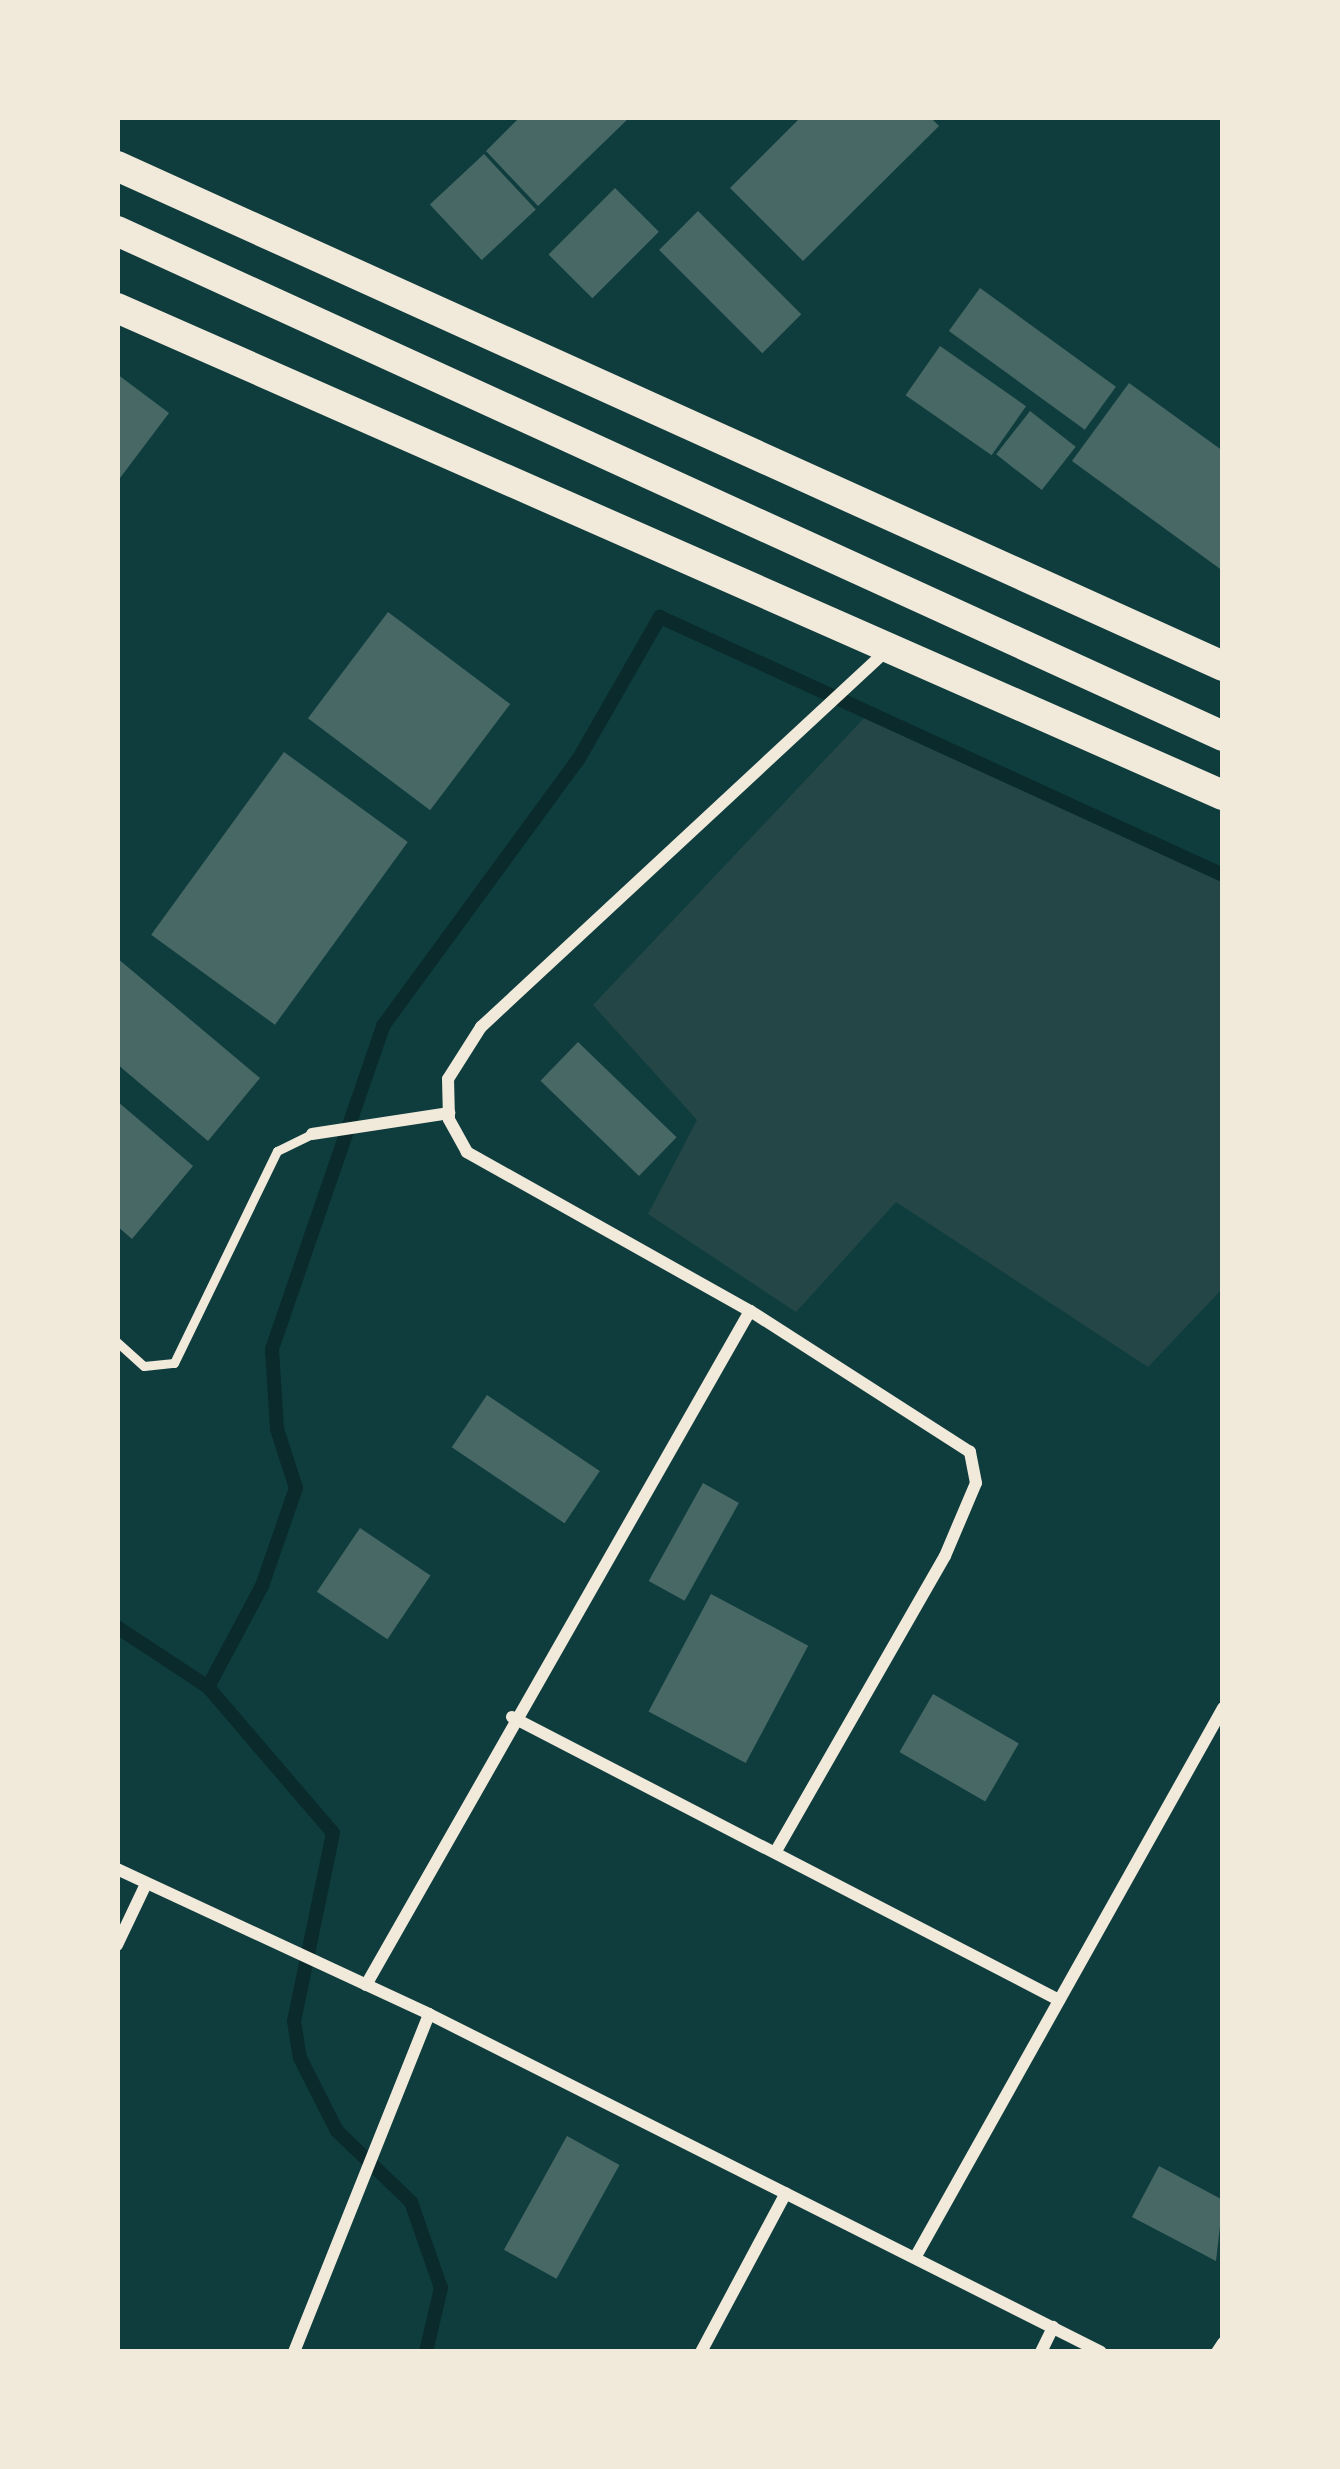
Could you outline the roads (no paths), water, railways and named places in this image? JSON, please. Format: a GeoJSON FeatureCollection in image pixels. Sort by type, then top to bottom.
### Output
{"type":"FeatureCollection","features":[{"type":"Feature","properties":{"kind":"main road"},"geometry":{"type":"LineString","coordinates":[[117,166],[1223,666]]}},
{"type":"Feature","properties":{"kind":"main road"},"geometry":{"type":"LineString","coordinates":[[117,231],[1223,736]]}},
{"type":"Feature","properties":{"kind":"main road"},"geometry":{"type":"LineString","coordinates":[[117,308],[1223,795]]}},
{"type":"Feature","properties":{"kind":"street"},"geometry":{"type":"LineString","coordinates":[[776,1851],[945,1556],[976,1483],[970,1452],[750,1311],[467,1152],[448,1113],[448,1079],[482,1027],[886,650]]}},
{"type":"Feature","properties":{"kind":"street"},"geometry":{"type":"LineString","coordinates":[[312,1133],[448,1113]]}},
{"type":"Feature","properties":{"kind":"street"},"geometry":{"type":"LineString","coordinates":[[366,1985],[512,1717],[750,1311]]}},
{"type":"Feature","properties":{"kind":"street"},"geometry":{"type":"LineString","coordinates":[[916,2256],[1223,1708]]}},
{"type":"Feature","properties":{"kind":"street"},"geometry":{"type":"LineString","coordinates":[[512,1717],[1059,2000]]}},
{"type":"Feature","properties":{"kind":"street"},"geometry":{"type":"LineString","coordinates":[[117,1869],[429,2014],[1101,2352]]}},
{"type":"Feature","properties":{"kind":"street"},"geometry":{"type":"LineString","coordinates":[[117,1945],[146,1884]]}},
{"type":"Feature","properties":{"kind":"street"},"geometry":{"type":"LineString","coordinates":[[294,2352],[429,2014]]}},
{"type":"Feature","properties":{"kind":"street"},"geometry":{"type":"LineString","coordinates":[[701,2352],[786,2193]]}},
{"type":"Feature","properties":{"kind":"street"},"geometry":{"type":"LineString","coordinates":[[1041,2352],[1053,2327]]}},
{"type":"Feature","properties":{"kind":"street"},"geometry":{"type":"LineString","coordinates":[[1217,2352],[1223,2343]]}},
{"type":"Feature","properties":{"kind":"lane"},"geometry":{"type":"LineString","coordinates":[[117,1342],[144,1366],[174,1363],[277,1151],[312,1133]]}},
{"type":"Feature","properties":{"kind":"waterway"},"geometry":{"type":"LineString","coordinates":[[117,1627],[208,1687],[262,1586],[296,1488],[277,1429],[272,1349],[383,1026],[578,760],[660,617],[1223,875]]}},
{"type":"Feature","properties":{"kind":"waterway"},"geometry":{"type":"LineString","coordinates":[[208,1687],[333,1833],[294,2021],[300,2058],[337,2131],[411,2202],[441,2288],[426,2352]]}}]}
